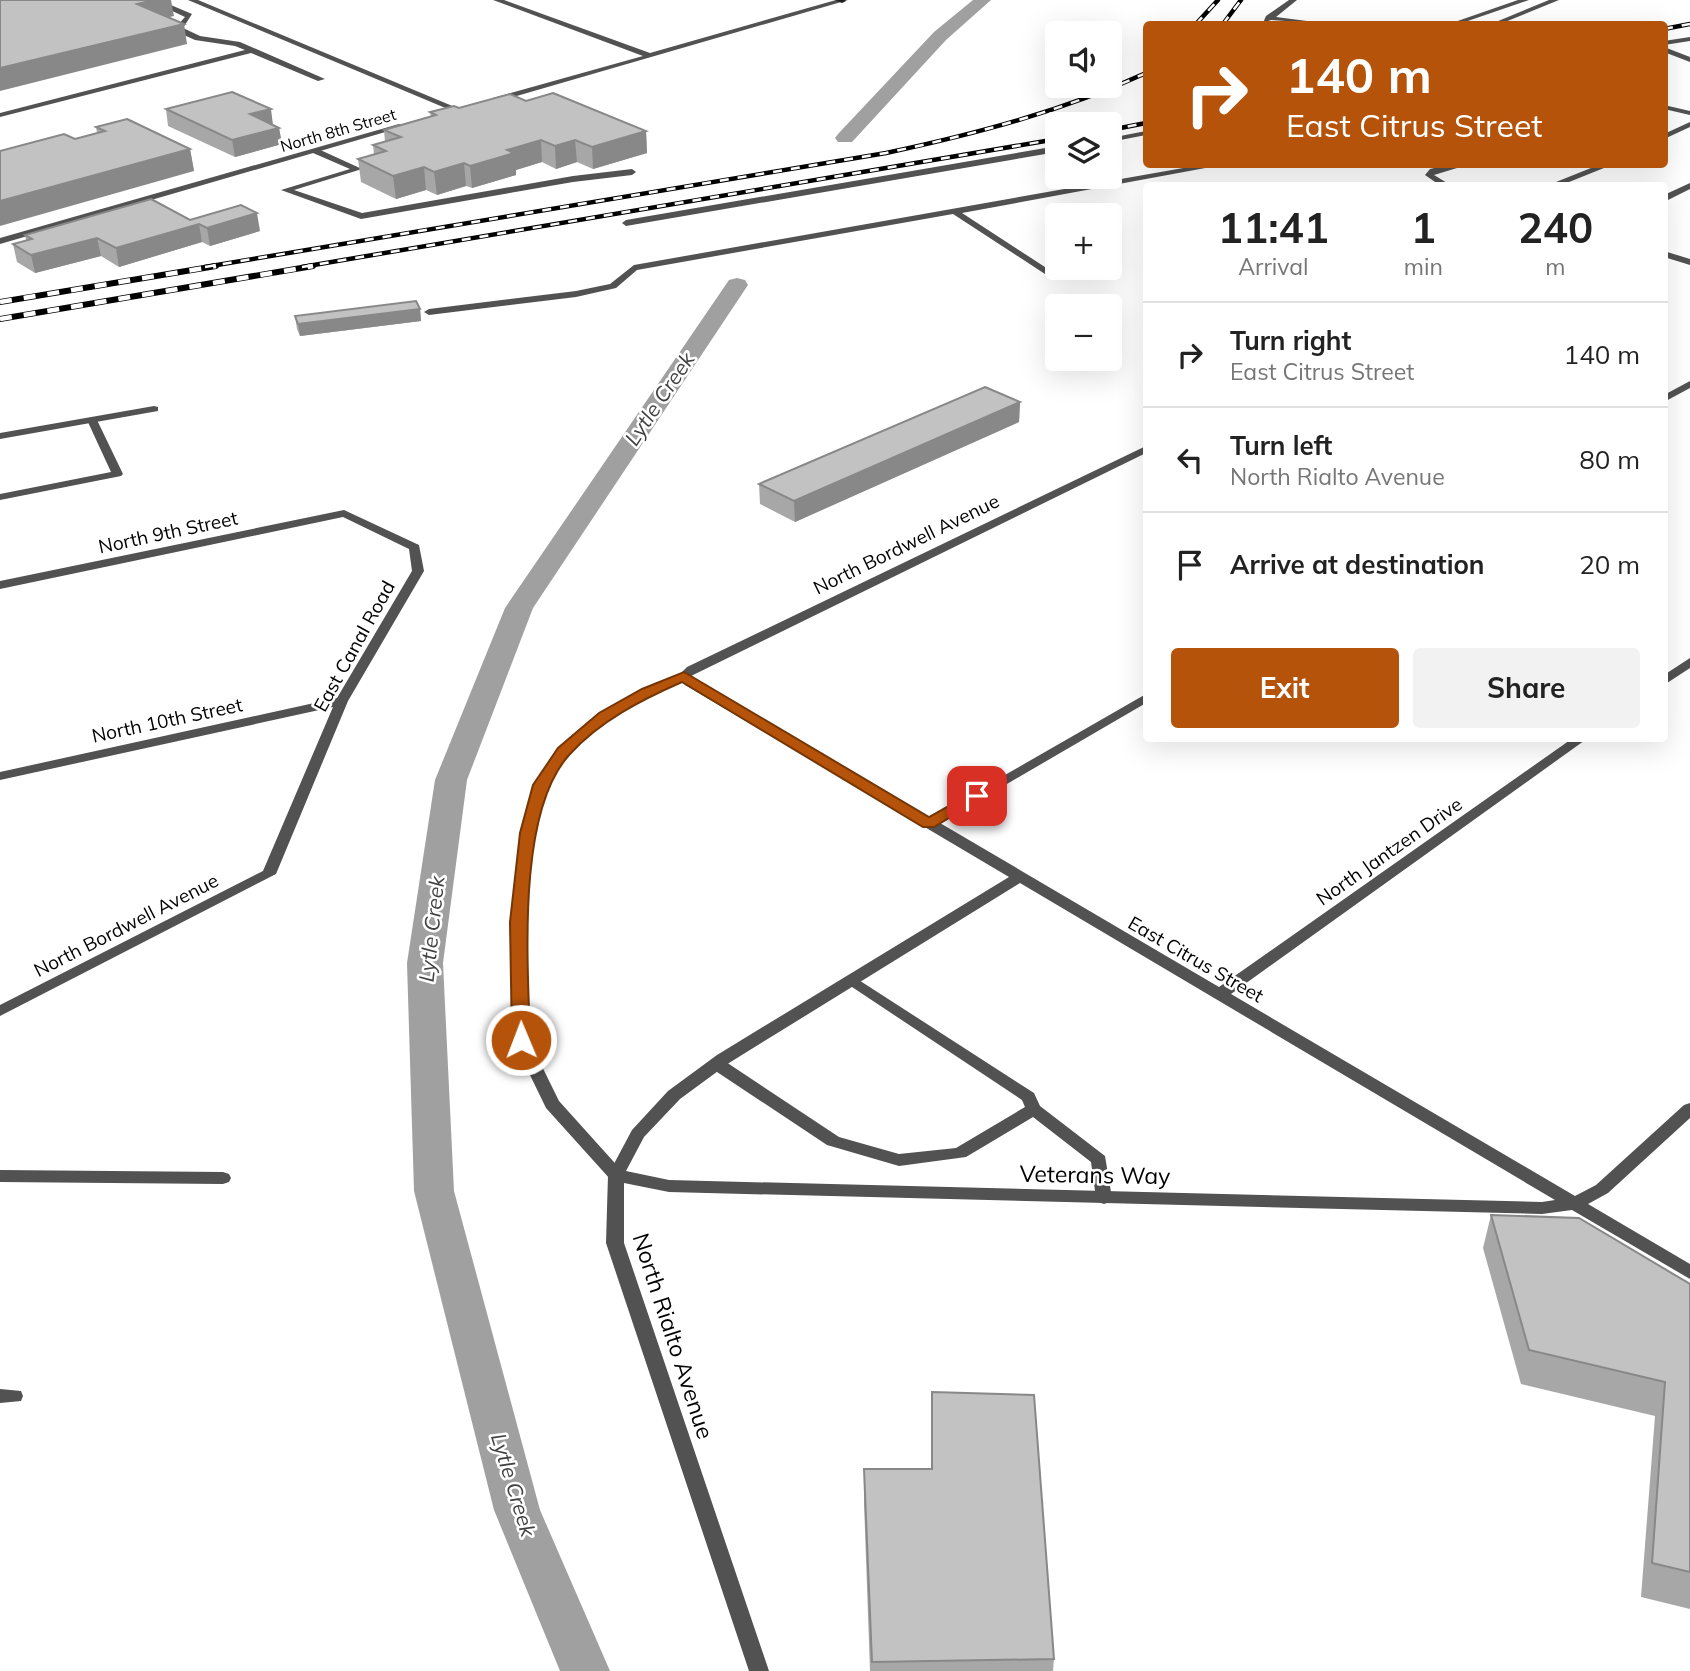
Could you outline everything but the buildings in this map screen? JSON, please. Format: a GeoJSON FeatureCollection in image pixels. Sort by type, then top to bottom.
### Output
{"type":"FeatureCollection","features":[{"type":"Feature","properties":{"kind":"street"},"geometry":{"type":"LineString","coordinates":[[153,0],[189,16],[178,29],[198,38],[237,44],[321,79]]}},
{"type":"Feature","properties":{"kind":"street"},"geometry":{"type":"LineString","coordinates":[[192,0],[458,110]]}},
{"type":"Feature","properties":{"kind":"street"},"geometry":{"type":"LineString","coordinates":[[497,0],[651,56]]}},
{"type":"Feature","properties":{"kind":"street"},"geometry":{"type":"LineString","coordinates":[[484,103],[842,0]]}},
{"type":"Feature","properties":{"kind":"street"},"geometry":{"type":"LineString","coordinates":[[1266,21],[1293,0]]}},
{"type":"Feature","properties":{"kind":"street"},"geometry":{"type":"LineString","coordinates":[[1462,21],[1524,0]]}},
{"type":"Feature","properties":{"kind":"street"},"geometry":{"type":"LineString","coordinates":[[1502,21],[1555,0]]}},
{"type":"Feature","properties":{"kind":"street"},"geometry":{"type":"LineString","coordinates":[[1668,42],[1690,39]]}},
{"type":"Feature","properties":{"kind":"street"},"geometry":{"type":"LineString","coordinates":[[0,115],[253,50]]}},
{"type":"Feature","properties":{"kind":"street"},"geometry":{"type":"LineString","coordinates":[[1668,51],[1690,60]]}},
{"type":"Feature","properties":{"kind":"street"},"geometry":{"type":"LineString","coordinates":[[445,114],[471,107]]}},
{"type":"Feature","properties":{"kind":"street"},"geometry":{"type":"LineString","coordinates":[[1668,108],[1690,113]]}},
{"type":"Feature","properties":{"kind":"street"},"geometry":{"type":"LineString","coordinates":[[1668,135],[1690,124]]}},
{"type":"Feature","properties":{"kind":"street","name":"North 8th Street"},"geometry":{"type":"LineString","coordinates":[[0,241],[406,125]]}},
{"type":"Feature","properties":{"kind":"street"},"geometry":{"type":"LineString","coordinates":[[1122,138],[1143,134]]}},
{"type":"Feature","properties":{"kind":"street"},"geometry":{"type":"LineString","coordinates":[[316,151],[358,169]]}},
{"type":"Feature","properties":{"kind":"street"},"geometry":{"type":"LineString","coordinates":[[626,223],[1045,151]]}},
{"type":"Feature","properties":{"kind":"street"},"geometry":{"type":"LineString","coordinates":[[370,165],[285,190],[361,216],[573,179],[632,172]]}},
{"type":"Feature","properties":{"kind":"street"},"geometry":{"type":"LineString","coordinates":[[429,312],[576,294],[613,286],[634,268],[1201,168]]}},
{"type":"Feature","properties":{"kind":"street"},"geometry":{"type":"LineString","coordinates":[[1441,182],[1429,175],[1433,171],[1447,168]]}},
{"type":"Feature","properties":{"kind":"street"},"geometry":{"type":"LineString","coordinates":[[1561,182],[1599,168]]}},
{"type":"Feature","properties":{"kind":"street"},"geometry":{"type":"LineString","coordinates":[[1668,197],[1690,187]]}},
{"type":"Feature","properties":{"kind":"street"},"geometry":{"type":"LineString","coordinates":[[955,212],[1045,271]]}},
{"type":"Feature","properties":{"kind":"street"},"geometry":{"type":"LineString","coordinates":[[1668,255],[1690,262]]}},
{"type":"Feature","properties":{"kind":"street"},"geometry":{"type":"LineString","coordinates":[[1668,397],[1690,384]]}},
{"type":"Feature","properties":{"kind":"street"},"geometry":{"type":"LineString","coordinates":[[0,436],[154,409]]}},
{"type":"Feature","properties":{"kind":"street"},"geometry":{"type":"LineString","coordinates":[[1,497],[117,474],[92,420]]}},
{"type":"Feature","properties":{"kind":"street","name":"North Bordwell Avenue"},"geometry":{"type":"LineString","coordinates":[[616,1175],[552,1104],[521,1040],[518,922],[528,833],[541,785],[563,751],[604,716],[647,692],[1143,450]]}},
{"type":"Feature","properties":{"kind":"street","name":"North 9th Street"},"geometry":{"type":"LineString","coordinates":[[0,586],[344,513]]}},
{"type":"Feature","properties":{"kind":"street","name":"East Canal Road"},"geometry":{"type":"LineString","coordinates":[[269,874],[342,701],[418,571],[415,547],[344,513]]}},
{"type":"Feature","properties":{"kind":"street"},"geometry":{"type":"LineString","coordinates":[[1668,678],[1690,662]]}},
{"type":"Feature","properties":{"kind":"street","name":"East Citrus Street"},"geometry":{"type":"LineString","coordinates":[[684,676],[929,824],[1690,1272]]}},
{"type":"Feature","properties":{"kind":"street"},"geometry":{"type":"LineString","coordinates":[[929,824],[1143,700]]}},
{"type":"Feature","properties":{"kind":"street","name":"North 10th Street"},"geometry":{"type":"LineString","coordinates":[[0,776],[342,701]]}},
{"type":"Feature","properties":{"kind":"street","name":"North Jantzen Drive"},"geometry":{"type":"LineString","coordinates":[[1219,995],[1576,742]]}},
{"type":"Feature","properties":{"kind":"street","name":"North Bordwell Avenue"},"geometry":{"type":"LineString","coordinates":[[0,1011],[269,874]]}},
{"type":"Feature","properties":{"kind":"street","name":"North Rialto Avenue"},"geometry":{"type":"LineString","coordinates":[[759,1671],[615,1243],[616,1175],[638,1134],[674,1095],[717,1064],[1019,877]]}},
{"type":"Feature","properties":{"kind":"street"},"geometry":{"type":"LineString","coordinates":[[850,980],[1028,1097],[1034,1109],[1099,1160],[1104,1198]]}},
{"type":"Feature","properties":{"kind":"street"},"geometry":{"type":"LineString","coordinates":[[717,1064],[833,1141],[899,1160],[960,1153],[1034,1109]]}},
{"type":"Feature","properties":{"kind":"street"},"geometry":{"type":"LineString","coordinates":[[1574,1204],[1602,1189],[1690,1109]]}},
{"type":"Feature","properties":{"kind":"street","name":"Veterans Way"},"geometry":{"type":"LineString","coordinates":[[616,1175],[669,1186],[1542,1208],[1574,1204]]}},
{"type":"Feature","properties":{"kind":"street"},"geometry":{"type":"LineString","coordinates":[[0,1176],[223,1178]]}},
{"type":"Feature","properties":{"kind":"waterway","name":"Lytle Creek"},"geometry":{"type":"LineString","coordinates":[[845,138],[940,36],[983,0]]}},
{"type":"Feature","properties":{"kind":"waterway","name":"Lytle Creek"},"geometry":{"type":"LineString","coordinates":[[585,1671],[517,1510],[434,1191],[425,963],[451,780],[519,608],[737,285]]}},
{"type":"Feature","properties":{"kind":"railway"},"geometry":{"type":"LineString","coordinates":[[1199,21],[1218,0]]}},
{"type":"Feature","properties":{"kind":"railway"},"geometry":{"type":"LineString","coordinates":[[1225,21],[1241,0]]}},
{"type":"Feature","properties":{"kind":"railway"},"geometry":{"type":"LineString","coordinates":[[1668,28],[1690,24]]}},
{"type":"Feature","properties":{"kind":"railway"},"geometry":{"type":"LineString","coordinates":[[205,267],[886,153],[953,138],[1051,110],[1143,74]]}},
{"type":"Feature","properties":{"kind":"railway"},"geometry":{"type":"LineString","coordinates":[[1122,128],[1143,124]]}},
{"type":"Feature","properties":{"kind":"railway"},"geometry":{"type":"LineString","coordinates":[[302,267],[1045,141]]}},
{"type":"Feature","properties":{"kind":"railway"},"geometry":{"type":"LineString","coordinates":[[0,302],[216,266]]}},
{"type":"Feature","properties":{"kind":"railway"},"geometry":{"type":"LineString","coordinates":[[0,319],[313,266]]}},
{"type":"Feature","properties":{"kind":"route"},"geometry":{"type":"LineString","coordinates":[[521,1040],[518,922],[528,833],[541,785],[563,751],[604,716],[647,692],[684,676],[929,824],[977,796]]}}]}
